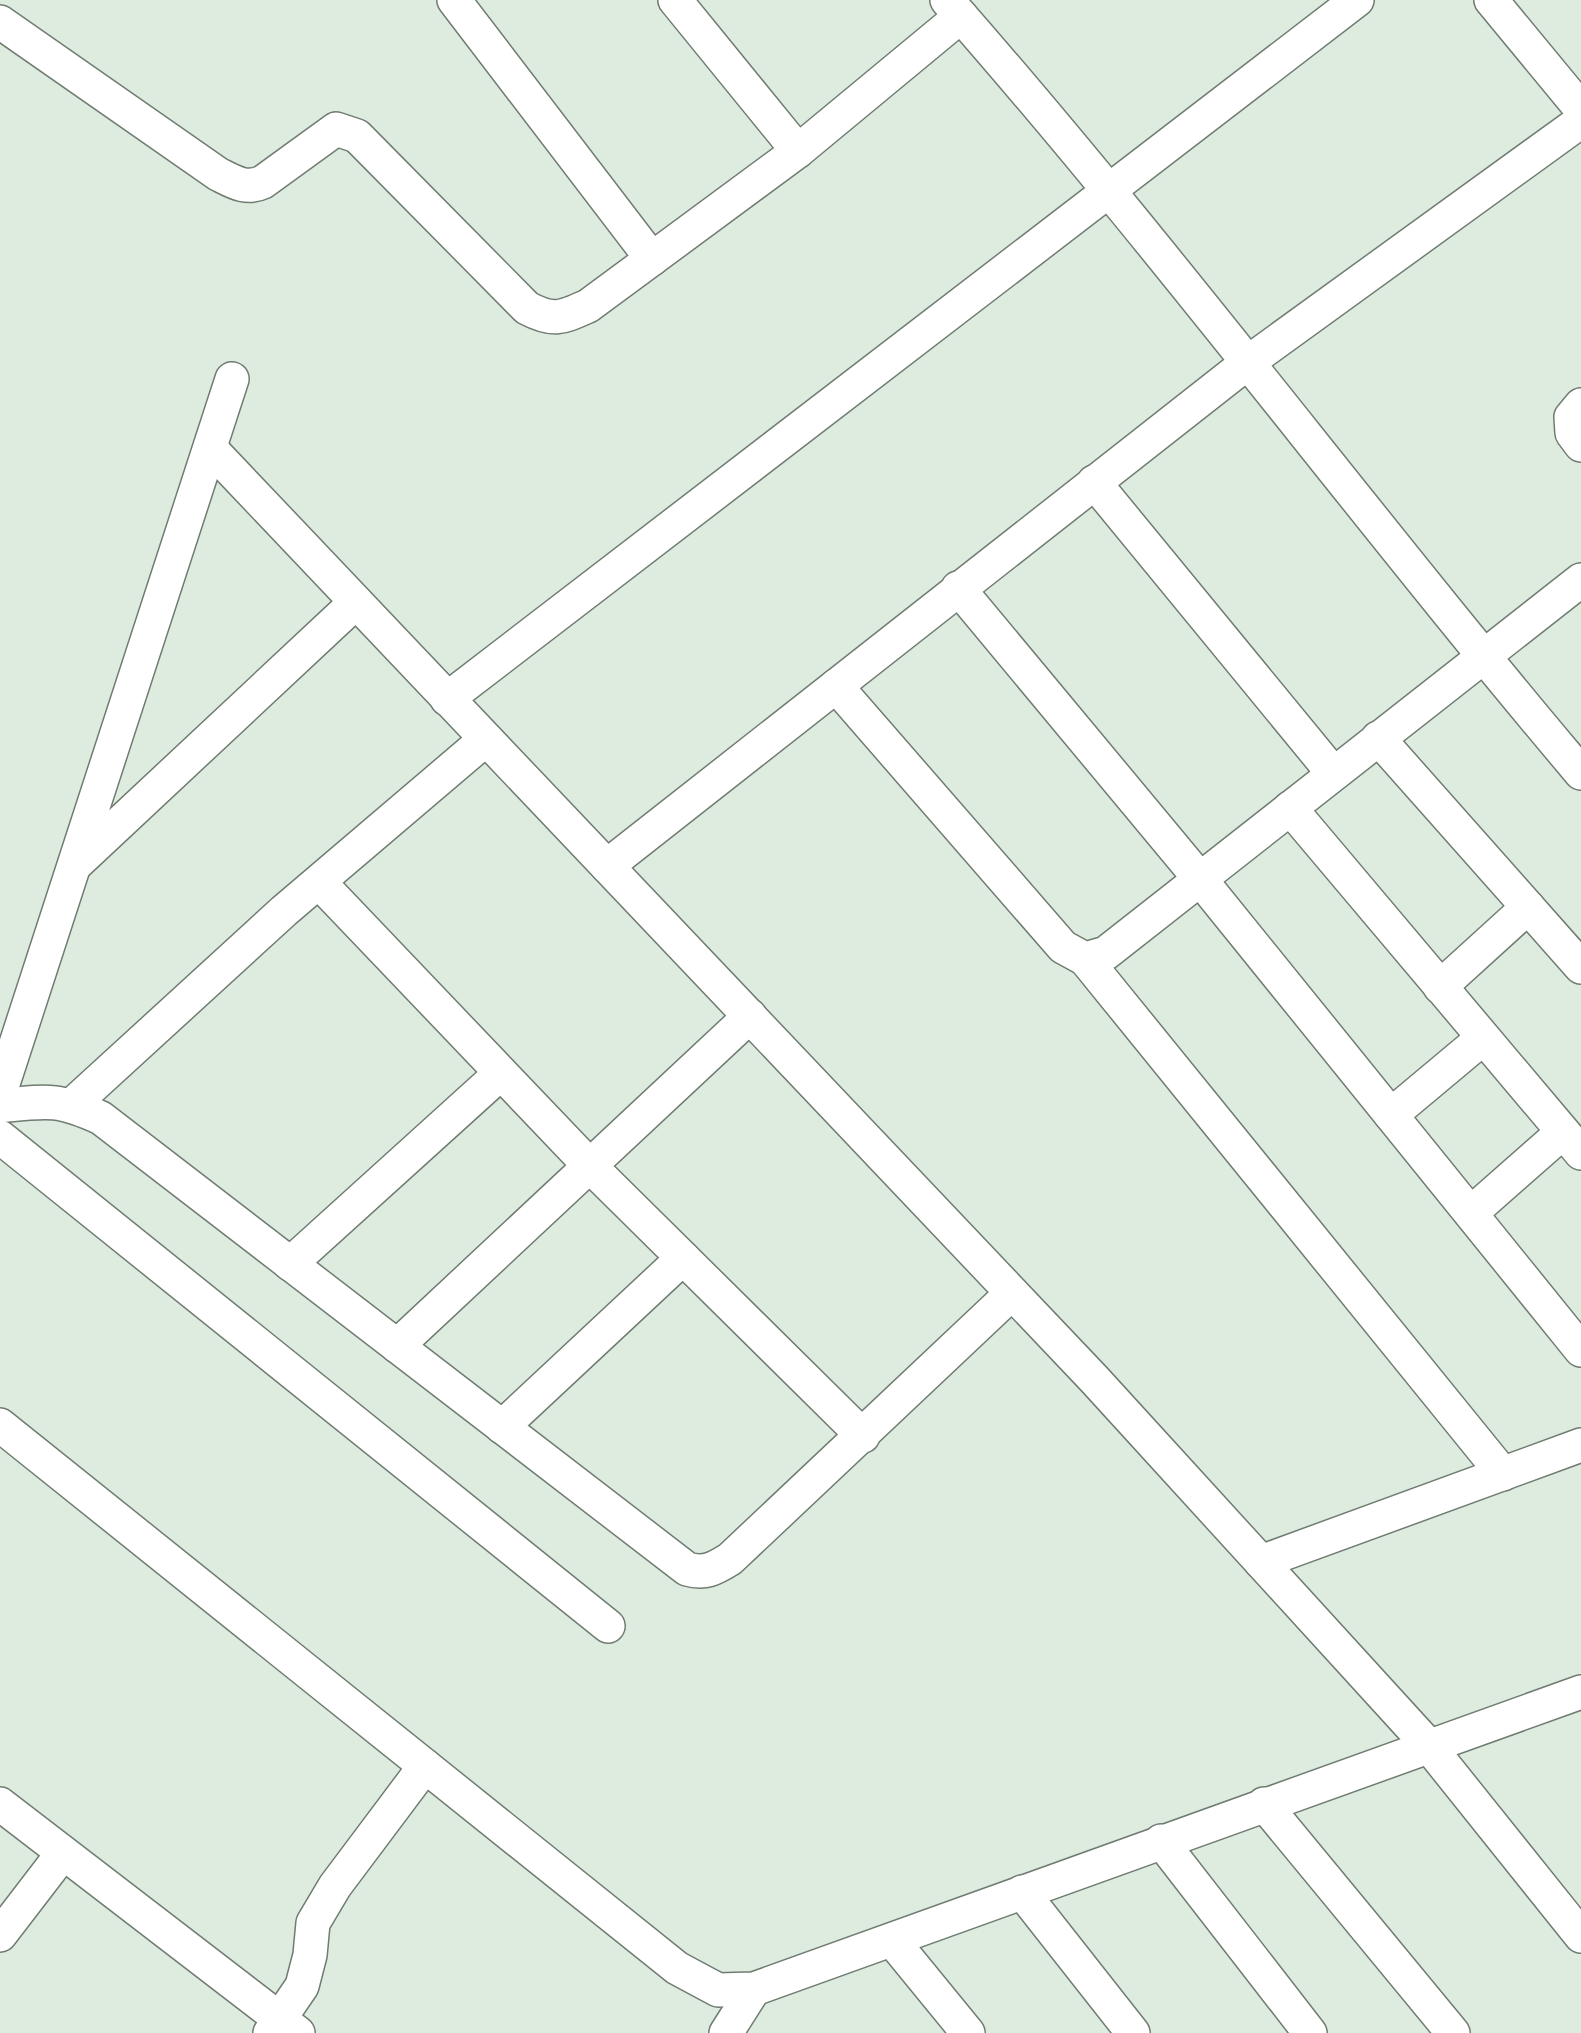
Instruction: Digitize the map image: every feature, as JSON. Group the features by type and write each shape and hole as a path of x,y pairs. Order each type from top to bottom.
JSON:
{"street":[{"path":"454,0 652,259"},
{"path":"675,0 798,151"},
{"path":"447,699 1357,0"},
{"path":"1491,0 1581,109"},
{"path":"0,22 218,174 243,186 253,187 263,182 336,129 357,136 526,308 545,317 561,318 588,306 798,151 954,8 1108,191 1482,656 1581,773"},
{"path":"607,866 1247,363 1581,121"},
{"path":"0,1093 232,379"},
{"path":"1581,405 1571,417 1572,433 1581,445"},
{"path":"210,448 1012,1293 1261,1562 1428,1745 1581,1936"},
{"path":"1094,482 1333,773"},
{"path":"1085,959 1106,953 1581,580"},
{"path":"958,588 1200,879 1581,1350"},
{"path":"74,865 356,602"},
{"path":"836,686 1064,947 1085,959 1503,1474"},
{"path":"1378,738 1581,967"},
{"path":"72,1105 318,882 486,740"},
{"path":"1290,808 1572,1142 1471,1214"},
{"path":"318,882 590,1166 863,1436"},
{"path":"1440,987 1528,907"},
{"path":"397,1346 750,1016"},
{"path":"1391,1115 1483,1038"},
{"path":"290,1264 501,1073"},
{"path":"0,1106 50,1101 72,1105 101,1118 687,1569 698,1572 710,1571 729,1559 863,1436 1012,1293"},
{"path":"0,1137 608,1626"},
{"path":"502,1427 683,1258"},
{"path":"0,1425 677,1968 718,1990 754,1989 1428,1745 1581,1692"},
{"path":"1261,1562 1581,1445"},
{"path":"0,1804 283,2028 302,1986 310,1955 313,1923 335,1886 425,1766"},
{"path":"1264,1804 1453,2033"},
{"path":"1161,1841 1310,2033"},
{"path":"0,1935 63,1853"},
{"path":"1022,1892 1133,2033"},
{"path":"892,1940 969,2033"},
{"path":"726,2033 754,1989"}]}
